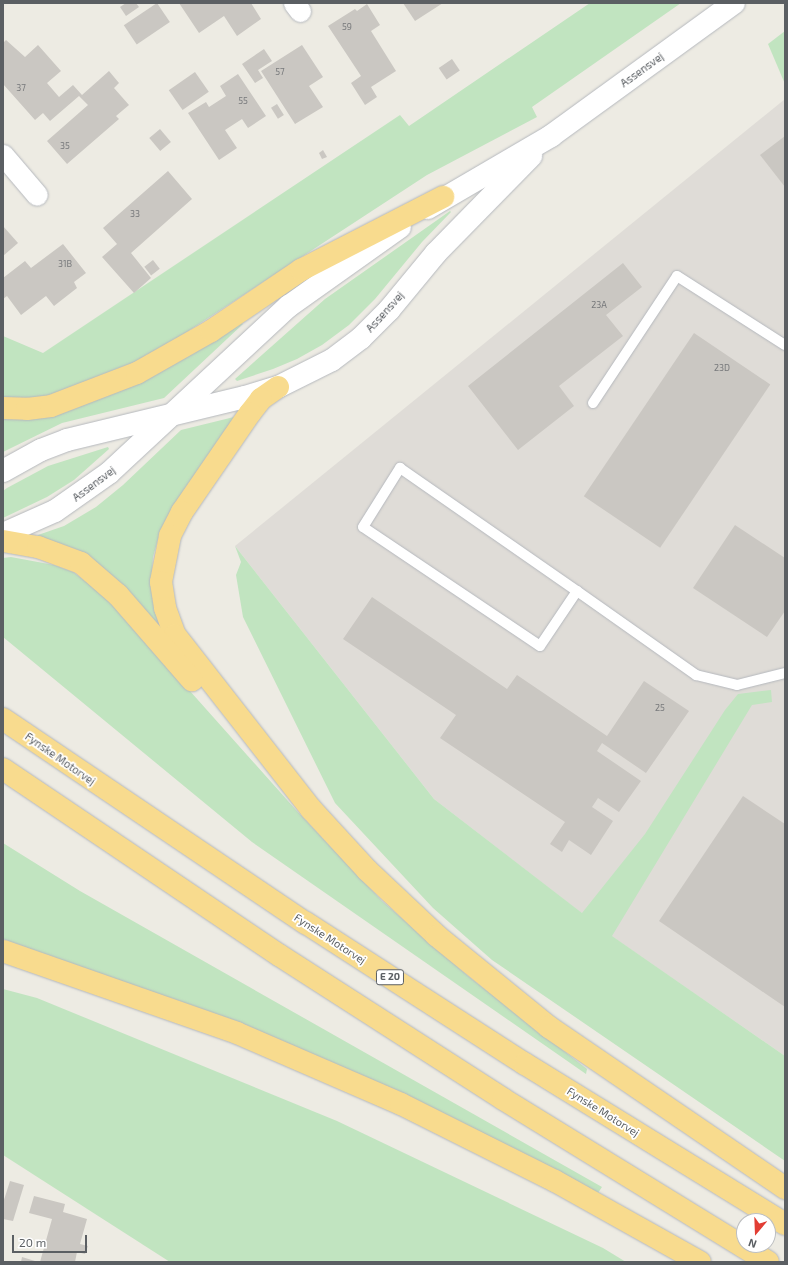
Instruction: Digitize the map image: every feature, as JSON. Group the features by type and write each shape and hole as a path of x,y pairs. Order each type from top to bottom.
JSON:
{"highway":[{"path":"3,408 27,409 51,406 137,373 211,331 301,270 443,197"},
{"path":"278,387 261,400 250,414 182,512 167,546 161,582 165,608 175,635 223,694 286,779"},
{"path":"3,541 63,554 98,577 212,704 286,779 367,870 437,936 500,989 594,1059 785,1188"},
{"name":"Fynske Motorvej","path":"3,720 306,923 532,1068 785,1224"},
{"path":"3,770 312,976 503,1099 768,1262"},
{"path":"3,951 237,1033 400,1104 555,1181 700,1262"},
{"path":"3,955 60,970"}],"main road":[{"name":"Assensvej","path":"3,534 55,511 84,493 110,473 289,306 443,197 551,136 734,3"},
{"name":"Assensvej","path":"3,471 41,450 67,440 278,387 332,360 361,338 389,310 465,222 551,136"}],"street":[{"path":"3,155 37,195"}],"lane":[{"path":"593,403 677,276 785,346"},
{"path":"577,591 540,646 363,527 400,468 577,591 696,675 737,685 785,673"}],"shaded area":[{"path":"785,99 785,1056 610,935 434,799 235,546"}],"green space":[{"path":"590,3 681,3 532,107 537,117 427,175 170,343 132,364 38,400 3,399 3,336 43,353 400,115 409,126"},
{"path":"785,31 785,84 768,44"},
{"path":"450,211 451,212 422,242 375,299 349,325 322,345 297,359 237,381 235,379 325,299"},
{"path":"241,323 243,324 164,398 62,423 3,452 3,419 40,418"},
{"path":"234,417 160,532 153,557 151,585 160,627 158,629 106,570 85,555 39,538 38,535 64,526 96,507 123,485 181,430"},
{"path":"108,447 109,449 74,480 47,497 3,518 3,491 7,488 48,466"},
{"path":"235,546 434,799 582,913 645,834 725,710 738,694 771,690 772,702 752,705 612,936 785,1056 785,1161 492,960 433,908 335,803 243,617 236,575 241,562"},
{"path":"11,557 54,565 73,572 92,586 116,608 296,810 382,901 468,976 587,1069 586,1074 252,842 3,637 3,558"},
{"path":"3,843 80,891 602,1187 598,1193 237,1024 3,939"},
{"path":"3,989 37,998 337,1121 603,1248 626,1262 170,1262 3,1155"}],"building":[{"path":"126,3 136,3 139,7 126,16 120,7"},
{"path":"157,3 170,22 137,44 124,25"},
{"path":"179,3 251,3 261,19 237,36 224,16 199,33"},
{"path":"403,3 443,3 415,21"},
{"path":"367,4 380,25 371,31 396,71 371,87 377,97 365,105 351,83 361,76 328,26 355,9 357,11"},
{"path":"6,40 25,57 38,45 61,71 47,83 59,97 73,85 82,95 109,71 119,83 114,88 129,105 116,116 119,119 67,164 47,141 88,105 79,96 50,121 43,113 35,120 3,84 3,43"},
{"path":"302,45 323,77 309,86 323,107 295,124 261,71"},
{"path":"264,49 272,61 258,70 263,78 255,83 242,64"},
{"path":"452,59 460,71 447,80 439,68"},
{"path":"195,72 209,92 183,110 169,90"},
{"path":"238,74 266,116 248,128 242,119 225,130 237,148 219,160 188,113 206,102 209,107 226,96 220,86"},
{"path":"277,104 284,115 278,119 271,108"},
{"path":"160,129 171,142 160,151 149,138"},
{"path":"785,136 785,187 760,155"},
{"path":"323,150 327,157 322,159 319,153"},
{"path":"168,171 192,199 131,253 151,278 134,293 102,257 117,244 103,228"},
{"path":"3,226 18,243 3,256"},
{"path":"63,244 86,273 74,282 77,288 54,306 46,296 21,315 7,296 3,299 3,278 25,261 31,268"},
{"path":"153,260 160,269 151,275 144,267"},
{"path":"623,263 642,287 606,315 623,336 559,386 574,406 518,450 468,386"},
{"path":"694,333 770,384 660,548 584,496"},
{"path":"735,525 785,558 785,611 767,637 693,588"},
{"path":"372,597 507,689 517,675 607,736 644,681 689,711 646,773 602,743 597,751 641,781 619,812 598,798 592,807 613,821 591,855 569,840 562,852 550,844 565,822 440,738 456,715 343,639"},
{"path":"743,796 785,824 785,1007 659,921"},
{"path":"10,1181 24,1185 13,1221 3,1219 3,1203"},
{"path":"34,1196 65,1204 63,1212 87,1219 80,1244 88,1246 85,1254 77,1252 75,1262 40,1262 52,1219 29,1213"},
{"path":"22,1257 35,1261 35,1262 21,1262"}]}
